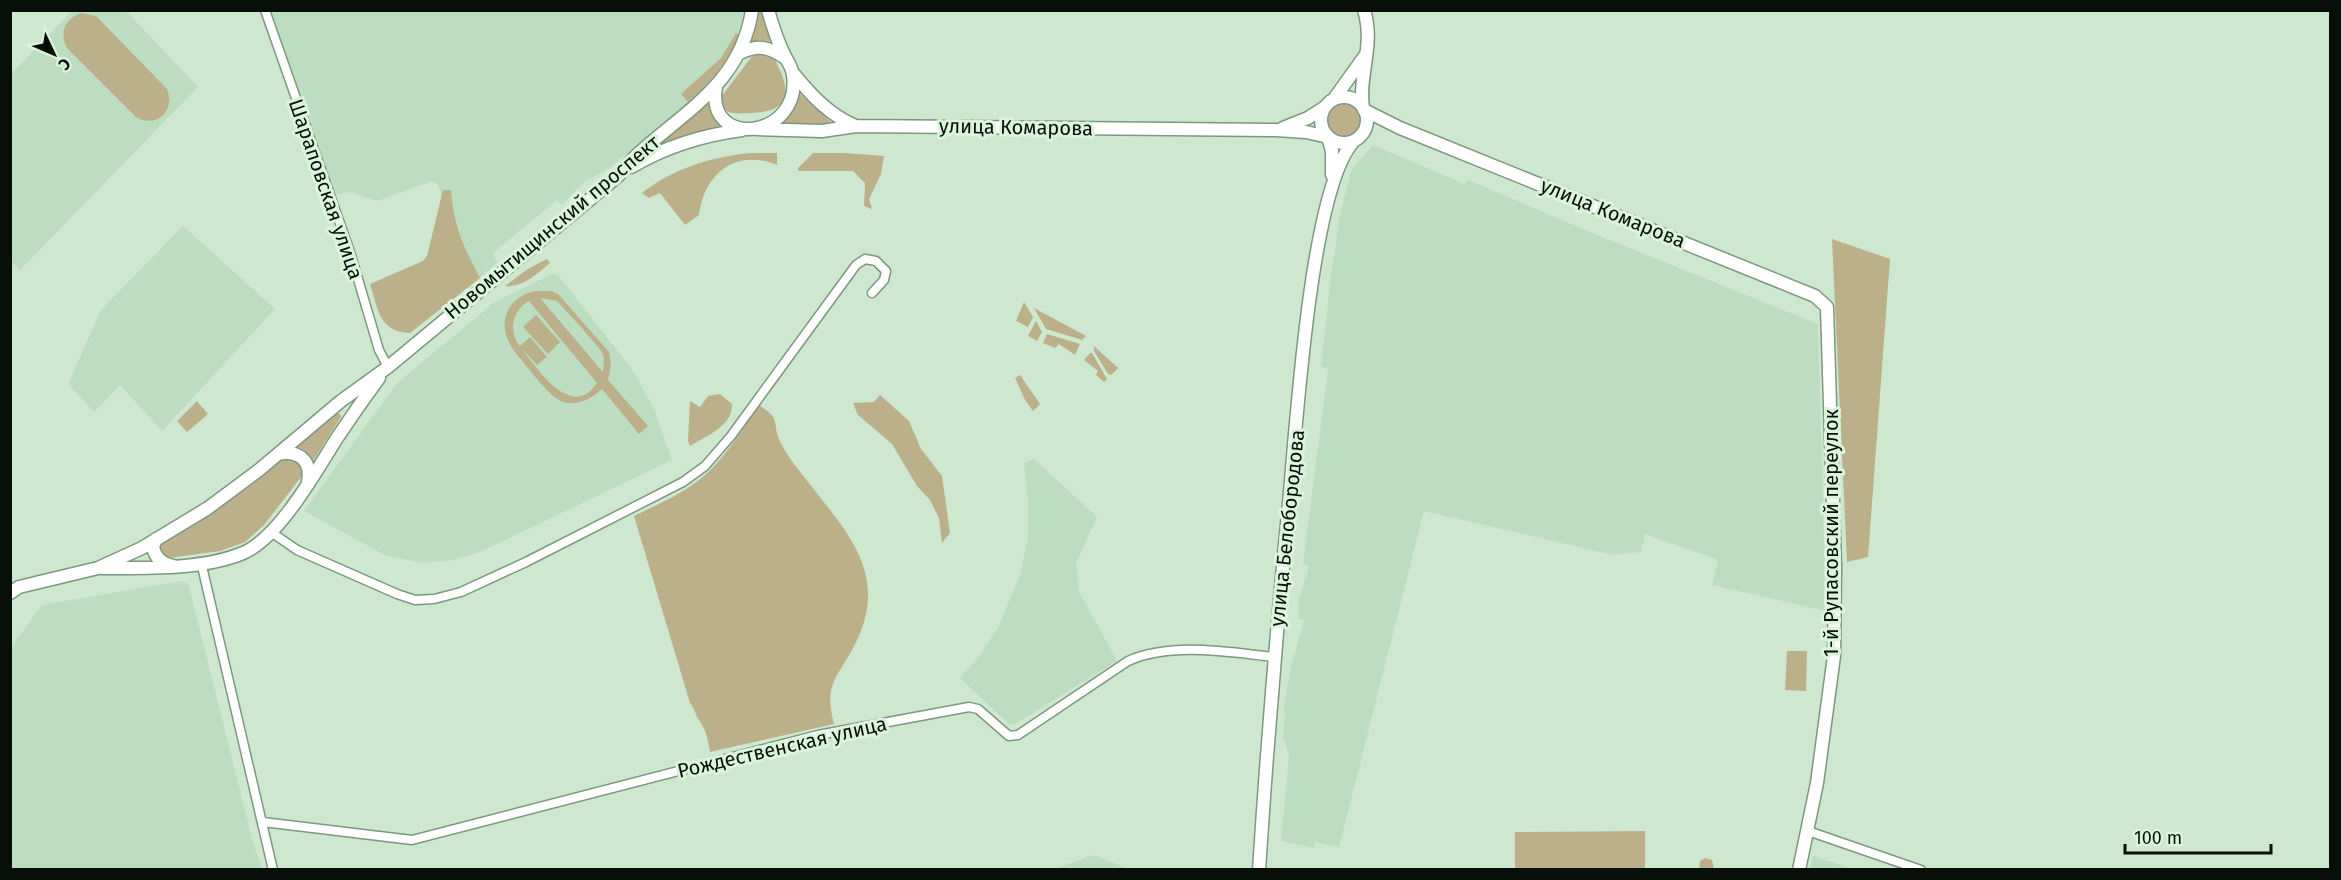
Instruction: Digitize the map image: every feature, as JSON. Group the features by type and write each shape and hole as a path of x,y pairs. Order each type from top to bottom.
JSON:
{"street":[{"name":"Шараповская улица","path":"265,10 350,252 379,350 388,367"},
{"name":"Новомытищинский проспект","path":"98,568 156,539 218,501 341,401 388,367 620,175 638,154 716,87 740,53 752,10"},
{"path":"768,10 793,72 832,113 856,126"},
{"path":"1364,10 1369,33 1368,51 1363,80 1366,123 1359,137 1338,142 1328,137 1321,124 1329,103 1353,75 1368,51"},
{"path":"740,53 751,48 765,47 786,58"},
{"path":"620,175 668,149 716,134 757,129 778,119 788,107 793,94 793,72"},
{"path":"716,87 715,108 726,122 743,130"},
{"path":"1329,103 1350,98 1364,109"},
{"name":"улица Комарова","path":"1276,130 1300,122 1329,103"},
{"name":"улица Комарова","path":"1364,109 1400,128 1815,296 1824,303"},
{"name":"улица Комарова","path":"757,129 822,130 856,126 1276,130 1306,132 1328,137"},
{"name":"улица Комарова","path":"1359,137 1371,128 1381,126 1400,128"},
{"name":"улица Белобородова","path":"1328,137 1332,157 1331,188"},
{"name":"улица Белобородова","path":"1259,870 1274,657 1316,259 1331,188 1342,158 1359,137"},
{"path":"271,532 297,550 397,594 425,600 461,592 562,545 693,476 716,455 856,265 865,259 876,261 886,272 884,280 872,293"},
{"name":"1-й Рупасовский переулок","path":"1799,870 1808,831 1831,685 1835,625 1828,317 1824,303"},
{"name":"Новомытищинский проспект","path":"10,593 19,587 98,568 173,566 243,553 263,541 271,532 388,367"},
{"path":"278,454 294,453 302,457 310,468 308,482"},
{"path":"156,539 153,547 157,558 173,566"},
{"path":"201,562 273,870"},
{"name":"Рождественская улица","path":"263,822 412,840 818,735 969,707 978,709 1009,736 1018,735 1128,661 1144,655 1179,651 1274,657"},
{"path":"1808,831 1921,870"}],"shaded area":[{"path":"72,11 126,11 198,87 20,270 10,261 10,75"},
{"path":"269,11 744,11 739,34 731,52 697,95 608,169 585,181 562,205 557,200 493,253 497,263 478,279 455,241 438,185 433,181 377,201 349,192 335,195"},
{"path":"758,11 762,11 770,41 759,40 750,43"},
{"path":"81,13 96,16 167,89 169,104 162,116 151,121 136,117 67,48 64,31 67,22"},
{"path":"736,33 739,34 724,63 688,102 681,94 721,58"},
{"path":"756,51 772,55 778,66 785,86 782,102 776,108 766,111 728,112 722,107 721,97"},
{"path":"799,93 833,124 781,124 795,107"},
{"path":"709,100 713,114 723,125 703,130 654,149 653,147"},
{"path":"1344,104 1356,109 1361,121 1356,133 1344,138 1332,133 1327,121 1332,109"},
{"path":"1373,145 1465,184 1467,180 1471,181 1602,237 1818,324 1826,611 1712,585 1718,560 1645,534 1641,552 1613,555 1424,511 1339,847 1315,842 1314,848 1281,841 1289,754 1283,738 1285,711 1283,710 1291,667 1304,620 1299,618 1299,600 1309,566 1303,564 1328,369 1321,366 1340,214 1352,169"},
{"path":"751,153 777,153 777,165 748,160 724,168 707,188 699,215 685,225 660,193 649,198 642,193 680,170 722,157"},
{"path":"813,153 884,156 881,174 869,199 872,209 864,206 865,183 853,171 798,171 798,168"},
{"path":"443,190 451,190 454,215 460,236 480,278 410,333 400,332 386,324 381,318 370,284 423,261 427,256"},
{"path":"183,226 275,309 162,431 120,385 94,412 68,384 101,310"},
{"path":"1832,239 1890,259 1868,557 1847,562"},
{"path":"547,259 550,263 540,272 517,285 505,286 528,269"},
{"path":"552,274 558,275 634,372 654,409 672,460 478,553 447,561 423,563 385,555 304,511 397,383 495,302"},
{"path":"552,291 559,295 609,352 611,365 608,380 648,426 639,434 602,389 583,401 567,403 561,401 544,388 516,354 506,333 506,317 513,303 527,293","holes":["540,298 557,301 581,327 602,352 603,372","529,301 597,383 587,393 577,397 556,388 522,349 537,365 547,357 530,337 520,346 516,340 514,322 519,310"]},
{"path":"1024,302 1033,317 1028,327 1016,321"},
{"path":"1034,308 1086,336 1082,340 1046,329"},
{"path":"536,315 560,342 548,354 523,327"},
{"path":"1036,321 1042,332 1037,341 1028,336"},
{"path":"1047,334 1080,344 1075,355 1059,344 1055,348 1043,343"},
{"path":"1094,346 1118,368 1111,375 1108,374 1094,351"},
{"path":"1090,353 1107,379 1104,382 1096,375 1098,371 1084,360"},
{"path":"1020,375 1040,404 1033,411 1015,378"},
{"path":"720,394 732,404 728,418 717,430 690,446 688,441 690,401 700,407 708,396"},
{"path":"880,395 909,421 921,449 942,476 950,533 942,543 939,518 930,500 917,486 892,444 858,415 853,403 874,402"},
{"path":"197,401 208,414 187,432 177,421"},
{"path":"759,405 773,417 777,434 788,455 848,535 859,555 866,576 868,599 863,624 832,686 830,702 834,724 710,752 705,731 690,703 634,516 679,493 704,476 727,452"},
{"path":"335,414 340,414 341,417 313,461 302,449 295,446"},
{"path":"289,457 301,464 302,476 264,525 245,542 220,551 169,558 161,553 159,546 163,541 222,505 279,459"},
{"path":"1034,459 1097,517 1076,563 1079,591 1117,661 1013,725 1009,724 960,678 979,656 998,628 1020,575 1028,538 1028,500 1024,463"},
{"path":"182,581 188,584 253,842 262,869 11,869 11,647 42,605"},
{"path":"1787,651 1807,651 1806,691 1785,690"},
{"path":"1645,831 1645,869 1515,869 1515,832"},
{"path":"1095,855 1128,869 1055,869 1088,857"},
{"path":"1813,856 1853,869 1810,869"},
{"path":"1705,858 1712,860 1714,869 1699,869 1700,861"}]}
